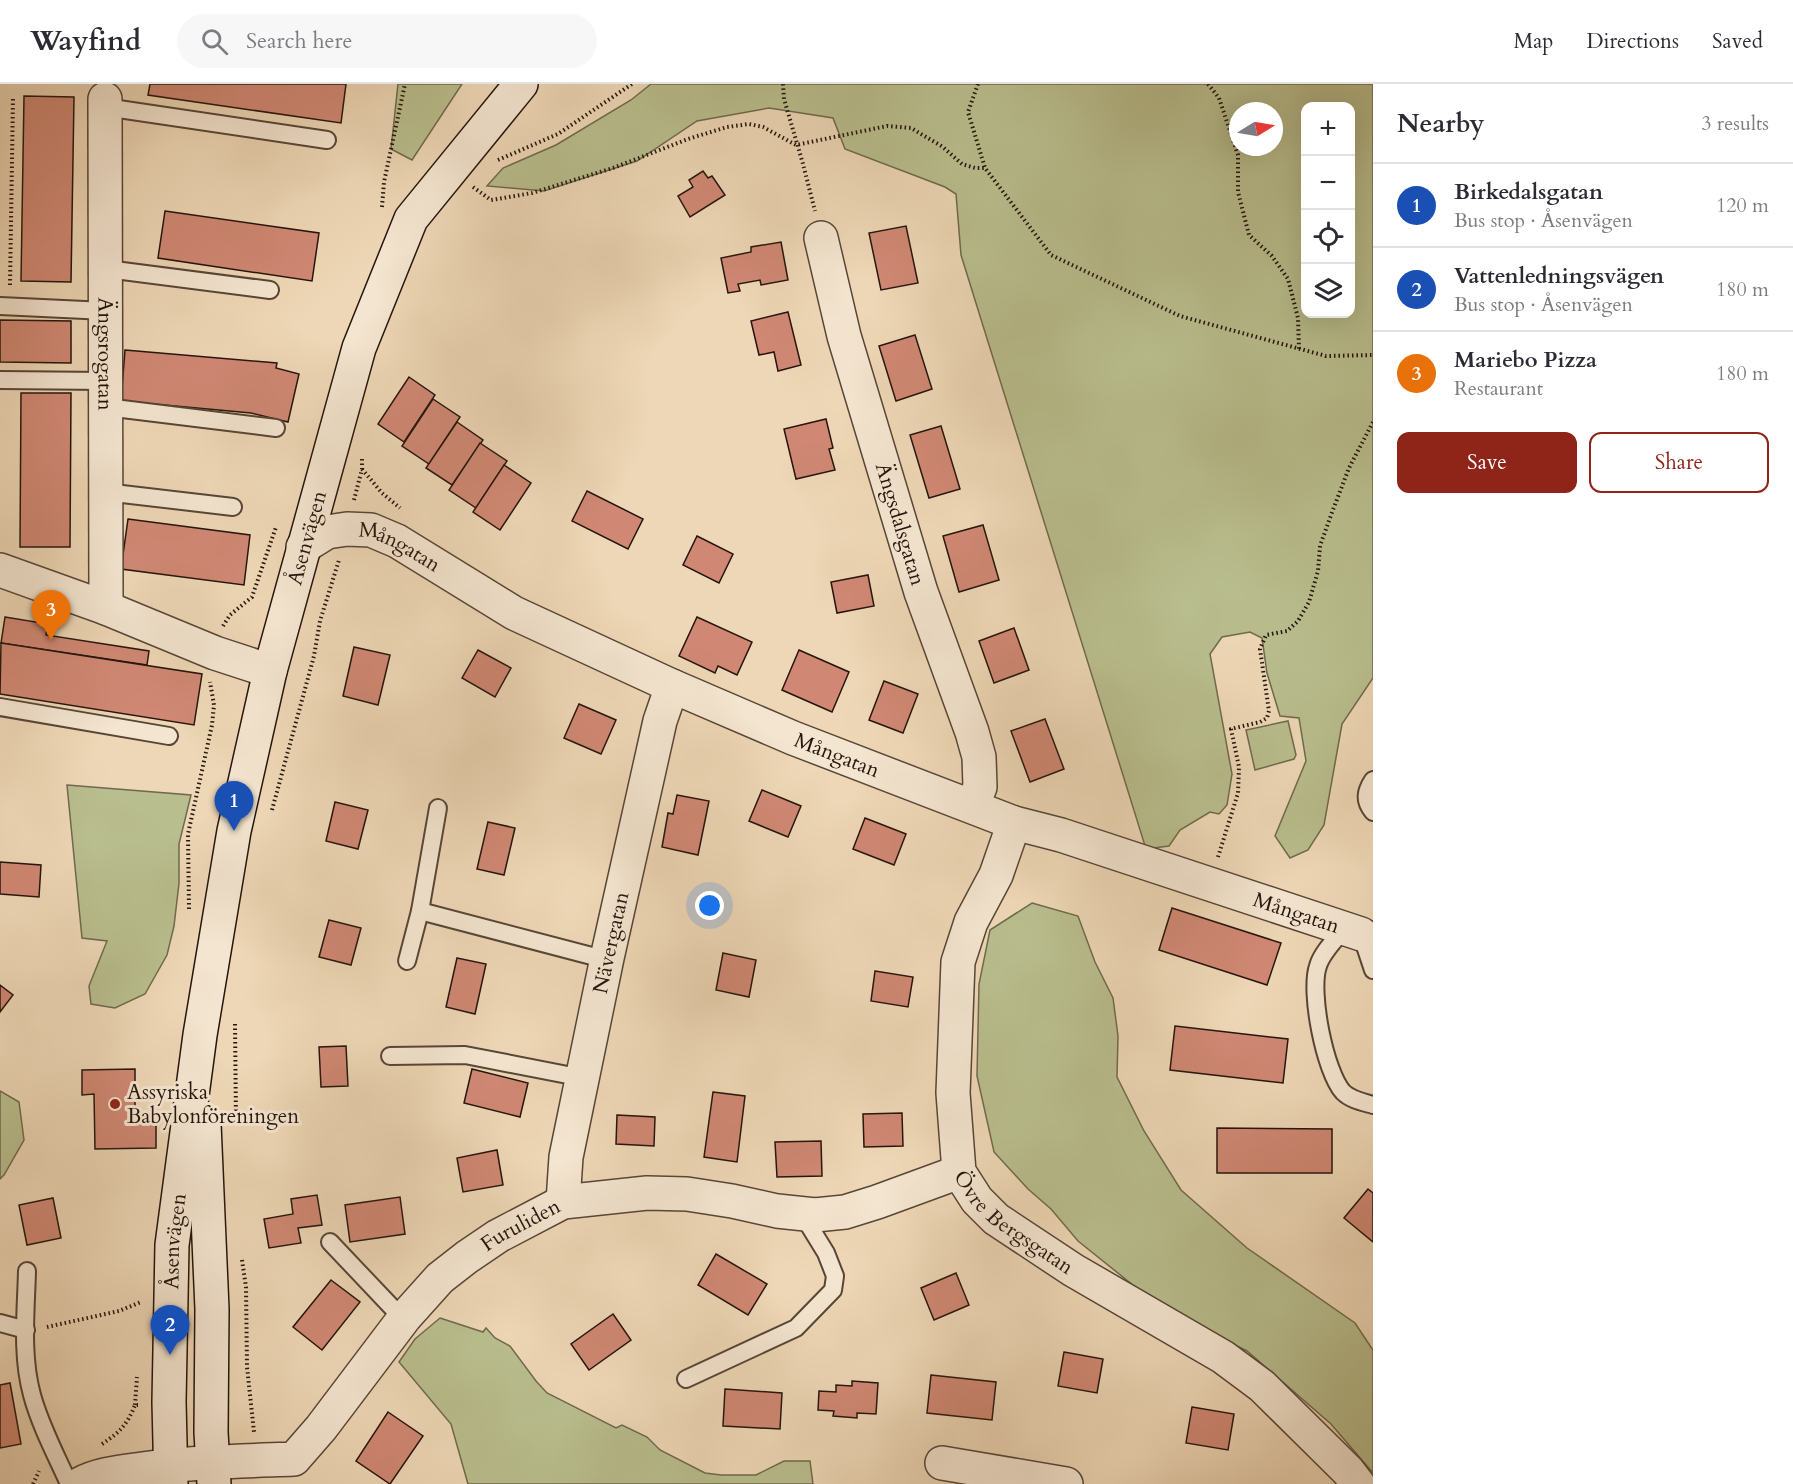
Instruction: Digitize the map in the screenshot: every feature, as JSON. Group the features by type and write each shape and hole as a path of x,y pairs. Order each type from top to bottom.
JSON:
{"street":[{"name":"Åsenvägen","path":"170,1475 172,1245 200,1035 234,831 270,671 359,348 411,219 521,84"},
{"name":"Ängsrogatan","path":"105,103 106,608"},
{"name":"Ängsdalsgatan","path":"821,238 844,336 921,592 972,732 979,758 980,787 972,806"},
{"name":"Mångatan","path":"303,547 327,532 347,528 371,530 398,541 514,613 672,686 793,738 1014,824 1061,835 1359,932"},
{"path":"0,570 106,608 214,653 270,671"},
{"name":"Nävergatan","path":"563,1202 566,1156 660,721 672,686"},
{"name":"Övre Bergsgatan","path":"1014,824 996,875 972,922 958,962 953,1094 959,1172 977,1200 996,1219 1073,1270 1223,1357 1262,1386 1348,1471 1358,1484"},
{"name":"Åsenvägen","path":"200,1035 212,1309 213,1473"},
{"name":"Furuliden","path":"80,1484 89,1479 113,1473 170,1475 213,1473 254,1460 300,1472 321,1428 403,1319 440,1278 498,1236 563,1202 647,1193 687,1194 777,1211 815,1215 845,1212 959,1172"},
{"path":"942,1463 1066,1484"}],"lane":[{"path":"105,103 327,140"},
{"path":"107,269 270,290"},
{"path":"5,306 106,311"},
{"path":"0,380 106,394 276,428"},
{"path":"105,492 233,507"},
{"path":"0,707 169,736"},
{"path":"1373,780 1365,798 1373,812"},
{"path":"408,961 420,911 438,808"},
{"path":"420,911 608,960"},
{"path":"1359,932 1318,964 1314,981 1316,1005 1333,1074 1344,1092 1356,1100 1373,1105"},
{"name":"Mångatan","path":"1359,932 1373,970"},
{"path":"390,1056 465,1055 583,1078"},
{"path":"686,1379 796,1328 833,1290 836,1276 826,1253 802,1214"},
{"path":"330,1242 403,1319"},
{"path":"27,1271 27,1364 32,1394 37,1411 69,1484"},
{"path":"0,1323 26,1336"}],"path":[{"path":"494,161 525,150 558,134 632,84"},
{"path":"783,84 784,99 821,238"},
{"path":"978,84 968,112 985,168 1051,255 1180,316 1326,356 1373,355"},
{"path":"1208,84 1219,98 1238,155 1238,192 1249,235 1272,256 1288,279 1298,318 1299,349"},
{"path":"5,306 13,97"},
{"path":"467,183 491,200 532,193 613,168 688,139 727,127 749,124 763,127 796,145 887,126 911,128 944,147 962,164 985,168"},
{"path":"1210,884 1238,793 1239,766 1231,729 1267,718 1269,711 1260,649 1266,635 1287,631 1298,621 1309,602 1318,570 1320,546 1331,515 1349,468 1373,422"},
{"path":"270,816 314,656 321,621 346,536 362,469 362,458"},
{"path":"235,1020 236,1125"},
{"path":"242,1257 246,1287 247,1367 254,1424 254,1460"},
{"path":"26,1336 61,1323 119,1311 142,1302"},
{"path":"211,1400 250,1398"},
{"path":"99,1446 123,1429 135,1405 169,1402"},
{"path":"33,1484 40,1468 58,1458"}],"green space":[{"path":"398,84 462,84 412,160 391,149"},
{"path":"651,84 1373,84 1373,678 1342,724 1324,825 1308,850 1290,858 1275,836 1306,761 1299,718 1280,716 1267,673 1262,638 1250,632 1222,637 1210,654 1232,774 1227,805 1219,814 1210,812 1180,830 1169,846 1146,849 961,255 956,194 945,187 845,149 833,118 769,108 697,121 637,161 544,191 487,186 503,168 556,145 631,100"},
{"path":"1288,721 1296,755 1294,759 1255,770 1246,730"},
{"path":"67,785 191,795 179,844 179,883 174,926 167,955 145,994 115,1008 91,1004 89,986 107,941 82,938"},
{"path":"1032,903 1078,916 1095,962 1113,998 1118,1036 1117,1077 1144,1131 1181,1190 1247,1248 1355,1323 1373,1350 1373,1473 1331,1424 1247,1351 1164,1310 1078,1241 1051,1209 1028,1189 994,1152 977,1076 979,984 990,930"},
{"path":"0,1091 19,1102 24,1140 0,1179"},
{"path":"440,1318 483,1332 486,1328 495,1338 510,1346 547,1393 616,1428 622,1425 647,1437 660,1450 705,1473 756,1475 784,1461 810,1461 813,1484 468,1484 451,1424 399,1362 415,1339"}],"building":[{"path":"150,84 346,84 341,123 148,95"},
{"path":"24,96 74,97 71,282 21,281"},
{"path":"703,171 708,178 712,176 725,195 690,217 678,196 693,187 689,180"},
{"path":"165,211 319,233 312,281 158,258"},
{"path":"906,226 918,283 881,290 869,233"},
{"path":"781,242 788,280 761,285 760,280 738,284 740,291 728,293 721,258 751,252 751,247"},
{"path":"788,312 801,365 778,371 774,352 759,355 751,321"},
{"path":"0,320 71,321 71,363 0,362"},
{"path":"915,335 932,389 896,401 879,346"},
{"path":"125,350 277,363 276,368 299,374 288,422 251,413 121,401"},
{"path":"409,377 435,395 404,442 378,424"},
{"path":"21,393 71,393 70,547 20,547"},
{"path":"433,399 460,417 429,464 402,446"},
{"path":"826,419 833,448 829,449 835,470 796,479 784,429"},
{"path":"457,422 483,440 452,485 426,468"},
{"path":"941,426 960,489 929,498 910,435"},
{"path":"480,443 507,461 476,508 449,490"},
{"path":"504,465 531,483 500,530 473,512"},
{"path":"587,491 643,519 628,549 572,521"},
{"path":"128,519 250,535 244,585 121,569"},
{"path":"983,525 999,580 959,592 943,536"},
{"path":"697,536 733,554 719,583 683,565"},
{"path":"868,575 874,606 837,613 831,582"},
{"path":"5,617 48,624 46,635 149,651 147,665 1,643"},
{"path":"697,617 752,642 737,675 718,666 715,673 679,656"},
{"path":"1014,628 1029,670 994,683 979,641"},
{"path":"1,643 202,674 194,725 0,694"},
{"path":"354,647 390,655 378,705 343,696"},
{"path":"478,650 511,668 495,697 462,678"},
{"path":"799,650 849,672 832,712 782,690"},
{"path":"884,681 918,694 903,733 869,720"},
{"path":"579,704 616,720 601,754 564,738"},
{"path":"1045,719 1064,769 1030,782 1011,731"},
{"path":"762,790 801,806 788,837 749,821"},
{"path":"677,795 709,801 698,855 662,847 668,813 673,814"},
{"path":"335,802 368,810 358,849 326,841"},
{"path":"865,818 906,834 894,865 853,849"},
{"path":"488,822 515,828 504,875 477,869"},
{"path":"0,862 41,865 39,897 0,894"},
{"path":"1172,908 1281,943 1267,985 1159,950"},
{"path":"329,920 361,928 351,965 319,957"},
{"path":"723,953 756,960 749,997 716,990"},
{"path":"457,958 486,964 475,1014 446,1007"},
{"path":"875,971 913,977 908,1007 871,1001"},
{"path":"0,985 13,995 0,1012"},
{"path":"1175,1026 1288,1039 1283,1083 1170,1070"},
{"path":"346,1046 348,1086 321,1087 319,1047"},
{"name":"Assyriska Babylonföreningen","path":"135,1069 135,1114 156,1113 156,1148 95,1149 94,1094 82,1095 82,1070"},
{"path":"472,1069 528,1083 520,1117 464,1103"},
{"path":"713,1092 745,1096 737,1162 704,1157"},
{"path":"902,1113 903,1146 864,1147 863,1114"},
{"path":"617,1115 655,1117 654,1146 616,1144"},
{"path":"1217,1128 1332,1129 1332,1173 1217,1173"},
{"path":"821,1141 822,1176 777,1177 775,1142"},
{"path":"497,1150 503,1185 463,1192 457,1158"},
{"path":"1368,1189 1373,1193 1373,1242 1344,1218"},
{"path":"317,1195 322,1225 298,1228 301,1243 269,1248 264,1219 293,1214 291,1199"},
{"path":"400,1197 405,1234 350,1242 345,1205"},
{"path":"53,1198 61,1238 27,1245 19,1205"},
{"path":"716,1254 767,1284 748,1315 698,1285"},
{"path":"956,1273 969,1305 934,1320 921,1288"},
{"path":"331,1280 360,1302 322,1350 293,1327"},
{"path":"613,1314 631,1340 589,1370 571,1344"},
{"path":"1064,1352 1103,1359 1097,1393 1058,1386"},
{"path":"931,1375 996,1382 992,1420 927,1413"},
{"path":"852,1381 878,1383 876,1414 857,1413 857,1418 833,1416 834,1411 818,1410 819,1391 836,1392 836,1385 852,1386"},
{"path":"10,1383 21,1444 0,1448 0,1385"},
{"path":"725,1389 782,1393 780,1429 723,1426"},
{"path":"1192,1407 1234,1414 1228,1450 1186,1443"},
{"path":"388,1412 423,1436 390,1484 356,1461"}],"place":[{"name":"Mariebo Pizza","path":"51,640"},
{"name":"Birkedalsgatan","path":"234,831"},
{"name":"Assyriska Babylonföreningen","path":"115,1104"},
{"name":"Vattenledningsvägen","path":"170,1355"}]}
